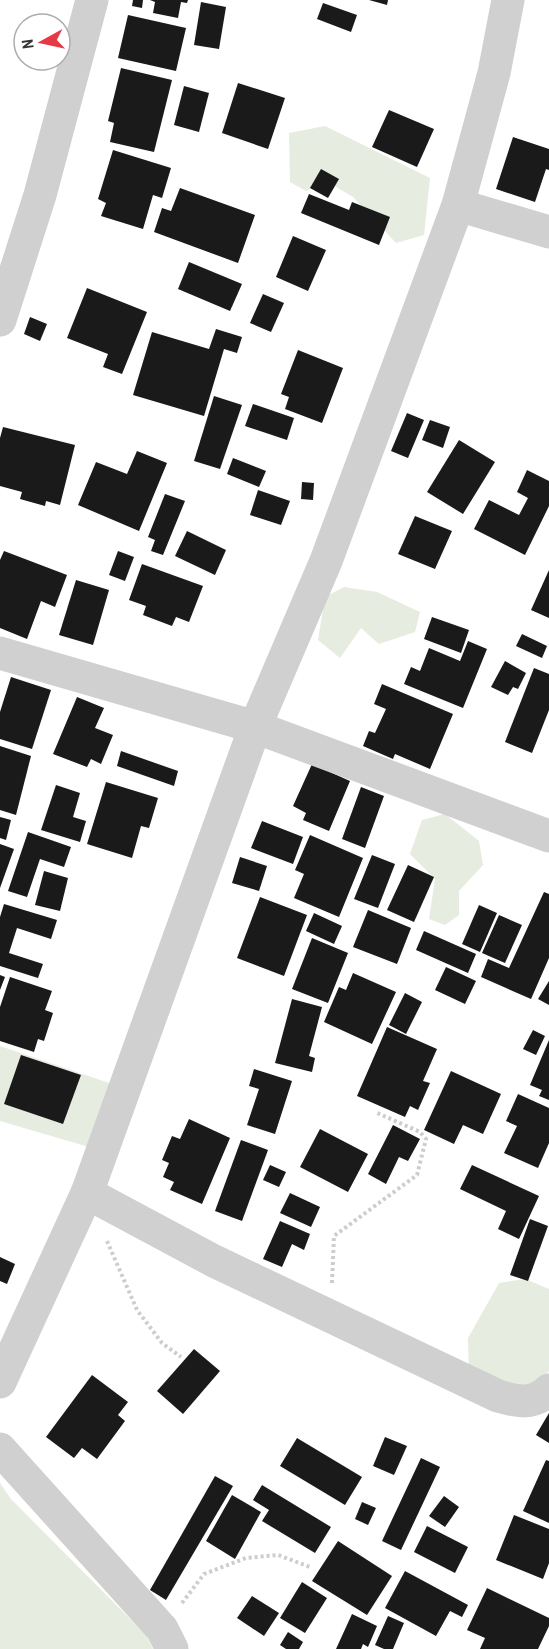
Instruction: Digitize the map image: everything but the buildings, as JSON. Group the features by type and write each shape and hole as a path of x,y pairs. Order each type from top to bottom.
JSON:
{"street":[{"path":"0,321 40,195 92,0"},
{"path":"0,1382 87,1193 255,727 326,561 458,205 494,73 508,0"},
{"path":"458,205 549,232"},
{"path":"0,653 255,727 549,836"},
{"path":"87,1193 214,1261 498,1395 514,1401 530,1402 549,1390"},
{"path":"0,1449 167,1639"}],"path":[{"path":"326,1314 333,1276 334,1236 417,1175 426,1139 420,1132 375,1112"},
{"path":"87,1193 137,1310 162,1343 181,1357"},
{"path":"167,1639 204,1574 246,1558 278,1555 310,1567"}],"shaded area":[{"path":"325,126 430,178 424,235 396,243 353,197 326,181 306,191 290,182 289,133"},
{"path":"344,587 377,592 420,612 415,632 379,644 361,628 340,658 318,640 325,597"},
{"path":"445,814 479,841 483,865 459,891 459,915 445,925 429,919 435,879 410,854 422,820"},
{"path":"0,1046 112,1084 89,1147 0,1121"},
{"path":"525,1279 549,1289 549,1371 540,1381 511,1390 469,1375 468,1338 499,1283"},
{"path":"0,1483 11,1499 146,1635 153,1649 0,1649"}]}
